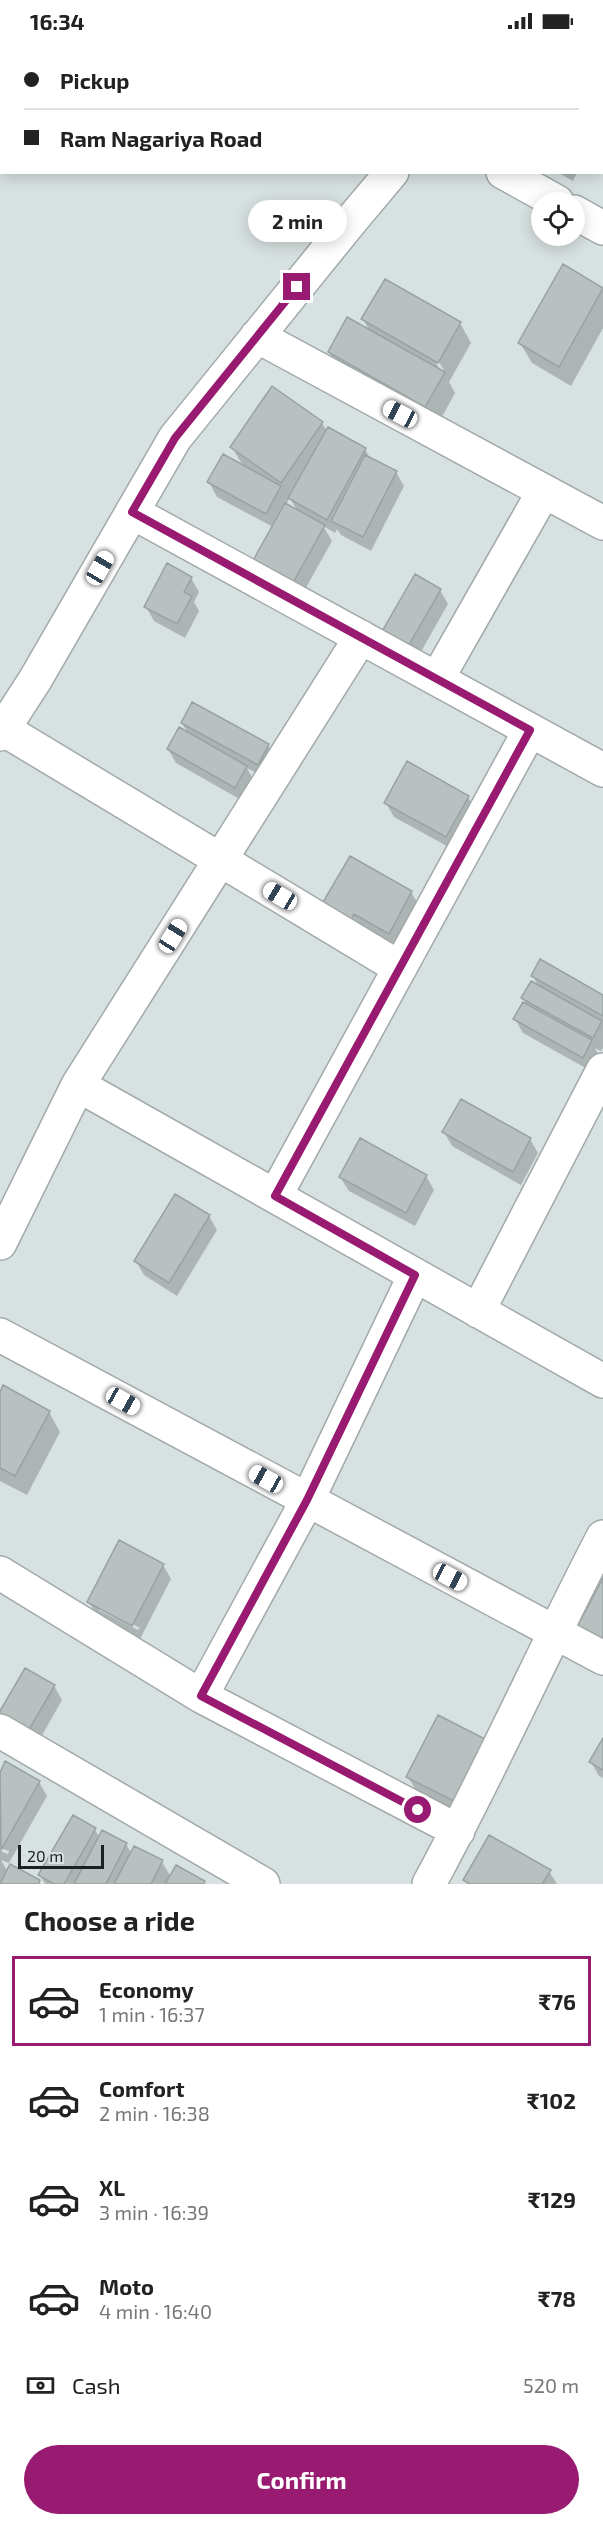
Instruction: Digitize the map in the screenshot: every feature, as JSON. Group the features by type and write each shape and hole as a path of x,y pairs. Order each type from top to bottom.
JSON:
{"street":[{"path":"390,174 175,438 35,680 2,732 400,968"},
{"path":"506,174 539,192"},
{"path":"585,218 603,228"},
{"path":"257,336 603,523"},
{"path":"437,679 544,491"},
{"path":"132,512 603,770"},
{"path":"0,1243 78,1085 361,637"},
{"path":"275,1196 530,730"},
{"path":"478,1311 602,1076"},
{"path":"78,1085 603,1381"},
{"path":"201,1696 307,1500 415,1275"},
{"path":"0,1335 603,1658"},
{"path":"429,1884 458,1830 553,1632 603,1537"},
{"path":"0,1573 201,1696 458,1830"},
{"path":"0,1731 263,1884"}],"building":[{"path":"563,264 603,288 559,367 518,343"},
{"path":"385,279 461,322 438,363 361,319"},
{"path":"347,317 445,372 425,407 328,352"},
{"path":"272,386 323,422 281,483 230,447"},
{"path":"328,427 366,448 327,520 288,498"},
{"path":"223,454 281,486 266,514 207,482"},
{"path":"365,455 397,471 363,537 331,521"},
{"path":"285,503 325,525 290,588 250,566"},
{"path":"167,563 192,577 184,592 192,596 177,624 144,607"},
{"path":"415,574 441,589 406,650 380,635"},
{"path":"192,702 269,744 258,765 181,723"},
{"path":"179,727 247,766 235,788 167,749"},
{"path":"407,761 469,796 446,837 384,803"},
{"path":"350,856 412,891 389,934 354,914 348,925 319,909"},
{"path":"540,959 603,995 603,1016 531,976"},
{"path":"531,981 602,1021 593,1038 521,998"},
{"path":"523,1002 592,1040 583,1058 513,1019"},
{"path":"461,1099 531,1138 513,1172 442,1132"},
{"path":"360,1138 427,1175 406,1213 339,1177"},
{"path":"175,1194 210,1215 169,1283 134,1261"},
{"path":"3,1385 50,1411 15,1476 0,1468 0,1392"},
{"path":"119,1540 164,1564 132,1626 87,1602"},
{"path":"603,1578 603,1649 574,1633"},
{"path":"25,1668 55,1685 27,1733 0,1717 0,1711"},
{"path":"438,1715 489,1741 458,1803 406,1777"},
{"path":"603,1738 603,1770 589,1762"},
{"path":"5,1761 40,1781 1,1850 0,1773"},
{"path":"73,1815 96,1828 64,1884 54,1884 38,1875"},
{"path":"102,1830 127,1843 106,1884 74,1884"},
{"path":"489,1835 551,1870 542,1884 470,1884 463,1880"},
{"path":"134,1846 163,1860 151,1884 114,1884"},
{"path":"10,1864 40,1880 38,1884 0,1884"},
{"path":"176,1865 205,1881 204,1884 165,1884"}],"route":[{"path":"297,287 175,438 132,512 530,730 275,1196 415,1275 307,1500 201,1696 418,1810"}]}
